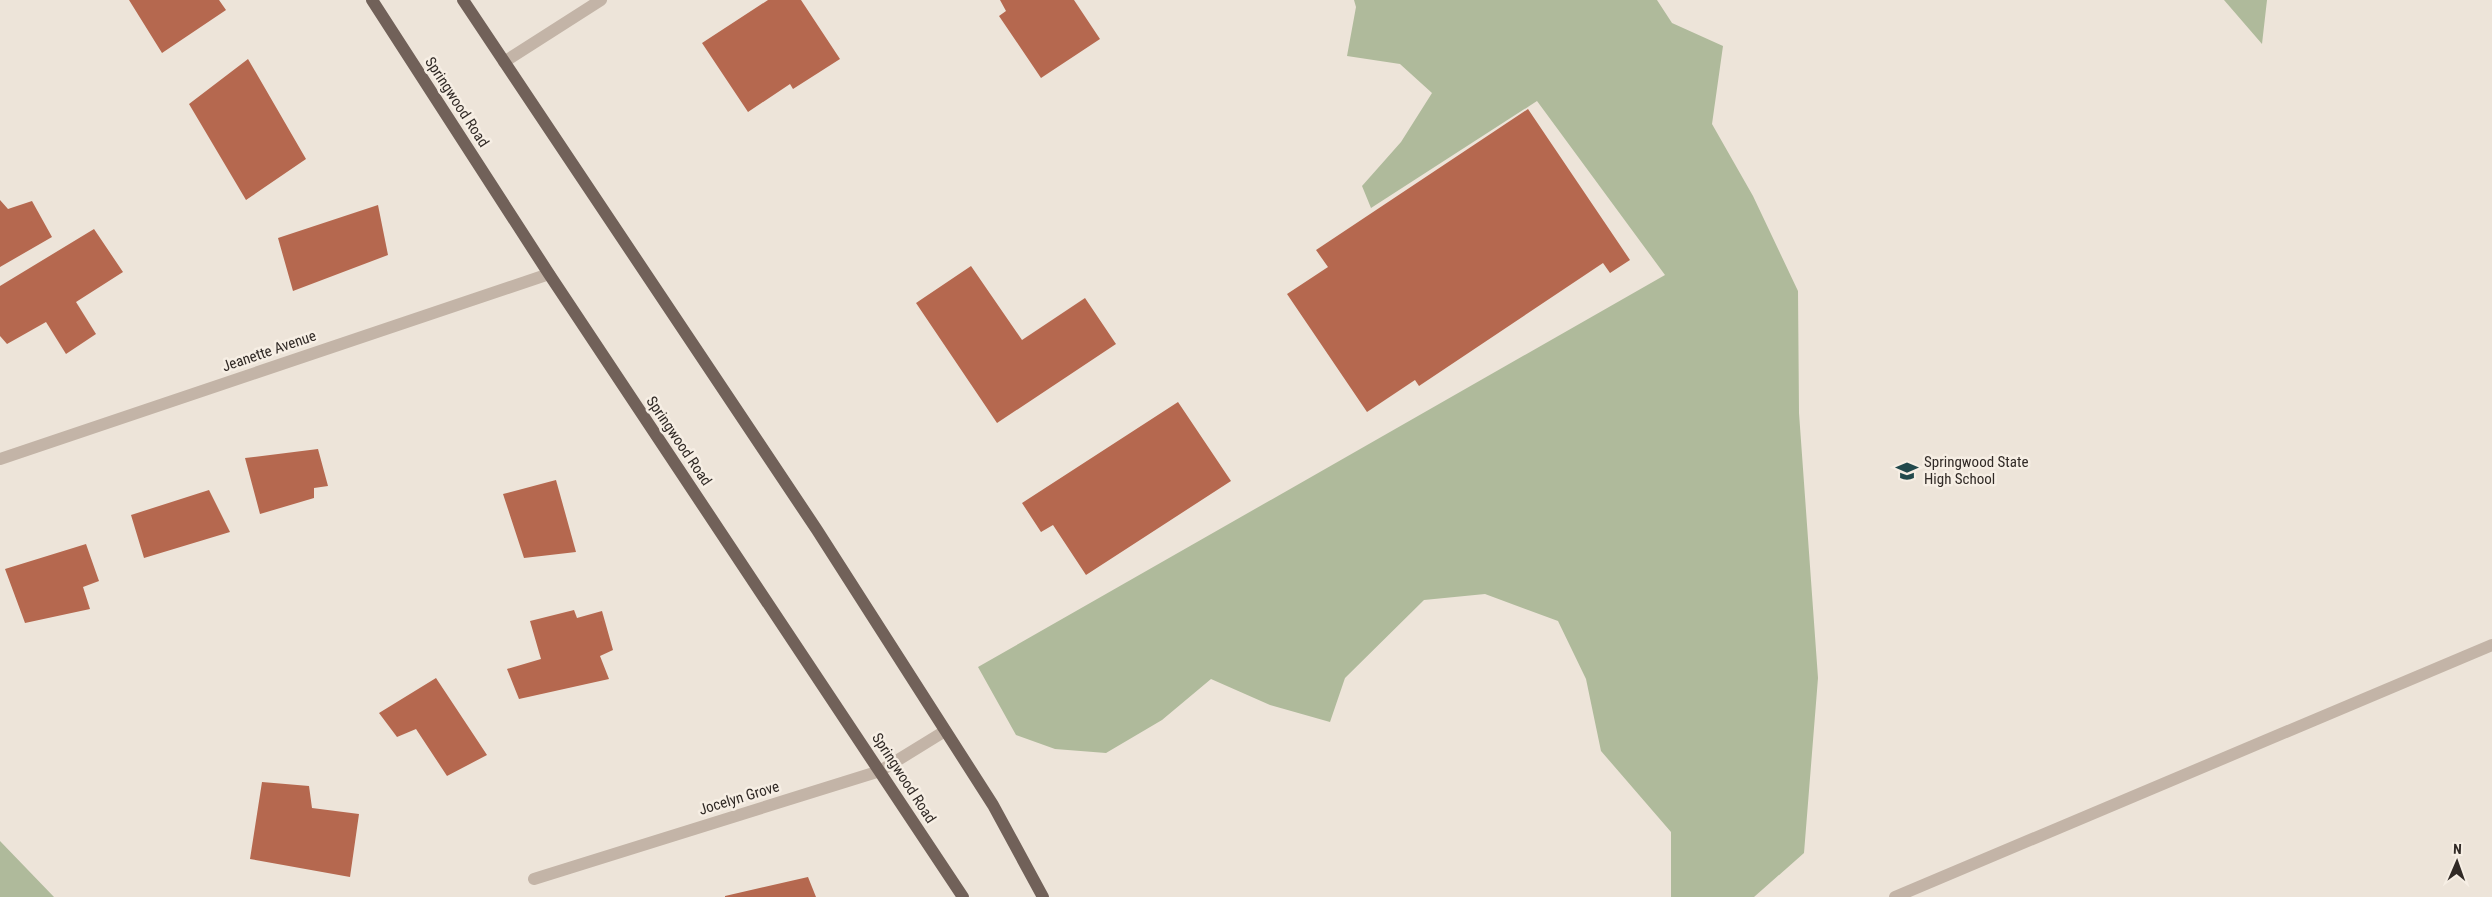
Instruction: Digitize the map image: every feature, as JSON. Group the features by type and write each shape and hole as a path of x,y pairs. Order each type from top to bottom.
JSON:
{"main road":[{"name":"Springwood Road","path":"372,0 549,274 963,897"},
{"path":"463,0 817,530 993,805 1043,897"}],"street":[{"path":"504,62 601,0"},
{"name":"Jeanette Avenue","path":"1,456 549,274"},
{"path":"1895,897 2492,645"},
{"name":"Jocelyn Grove","path":"534,879 880,771 945,730"}],"green space":[{"path":"1354,0 1657,0 1672,23 1723,46 1712,124 1753,196 1798,291 1799,413 1818,678 1804,853 1754,897 1671,897 1671,832 1601,751 1586,679 1558,621 1485,594 1424,600 1345,678 1330,722 1270,705 1211,679 1162,720 1106,753 1055,749 1016,735 978,667 1665,275 1537,101 1371,208 1362,186 1401,142 1432,93 1400,64 1347,56 1356,7"},
{"path":"2224,0 2267,0 2262,44"},
{"path":"0,841 54,897 0,897"}],"building":[{"path":"129,0 219,0 226,10 162,53"},
{"path":"768,0 801,0 840,59 793,89 790,84 748,112 702,43"},
{"path":"1000,0 1074,0 1100,39 1041,78 999,16 1006,11"},
{"path":"248,59 306,159 246,200 189,104"},
{"path":"1528,109 1630,260 1610,273 1603,263 1419,386 1415,380 1367,412 1287,294 1328,267 1316,250"},
{"path":"0,200 8,209 32,201 52,237 0,267"},
{"path":"378,205 388,255 293,291 278,238"},
{"path":"94,229 123,272 76,302 96,334 66,354 46,322 7,344 0,336 0,286"},
{"path":"971,266 1022,340 1085,298 1116,344 997,423 916,303"},
{"path":"1178,402 1231,481 1086,575 1053,525 1041,532 1022,503"},
{"path":"318,449 328,486 314,488 314,498 260,514 245,458"},
{"path":"556,480 576,552 524,558 503,494"},
{"path":"209,490 230,532 144,558 131,515"},
{"path":"86,544 99,581 83,587 90,609 25,623 5,569"},
{"path":"574,610 577,618 602,611 613,650 600,656 609,679 519,699 507,669 541,659 530,621"},
{"path":"436,678 487,755 447,776 416,729 397,737 379,713"},
{"path":"262,782 309,786 312,808 359,814 350,877 250,859"},
{"path":"808,877 816,897 725,897 725,896"}],"place":[{"name":"Springwood State High School","path":"1907,471"}]}
